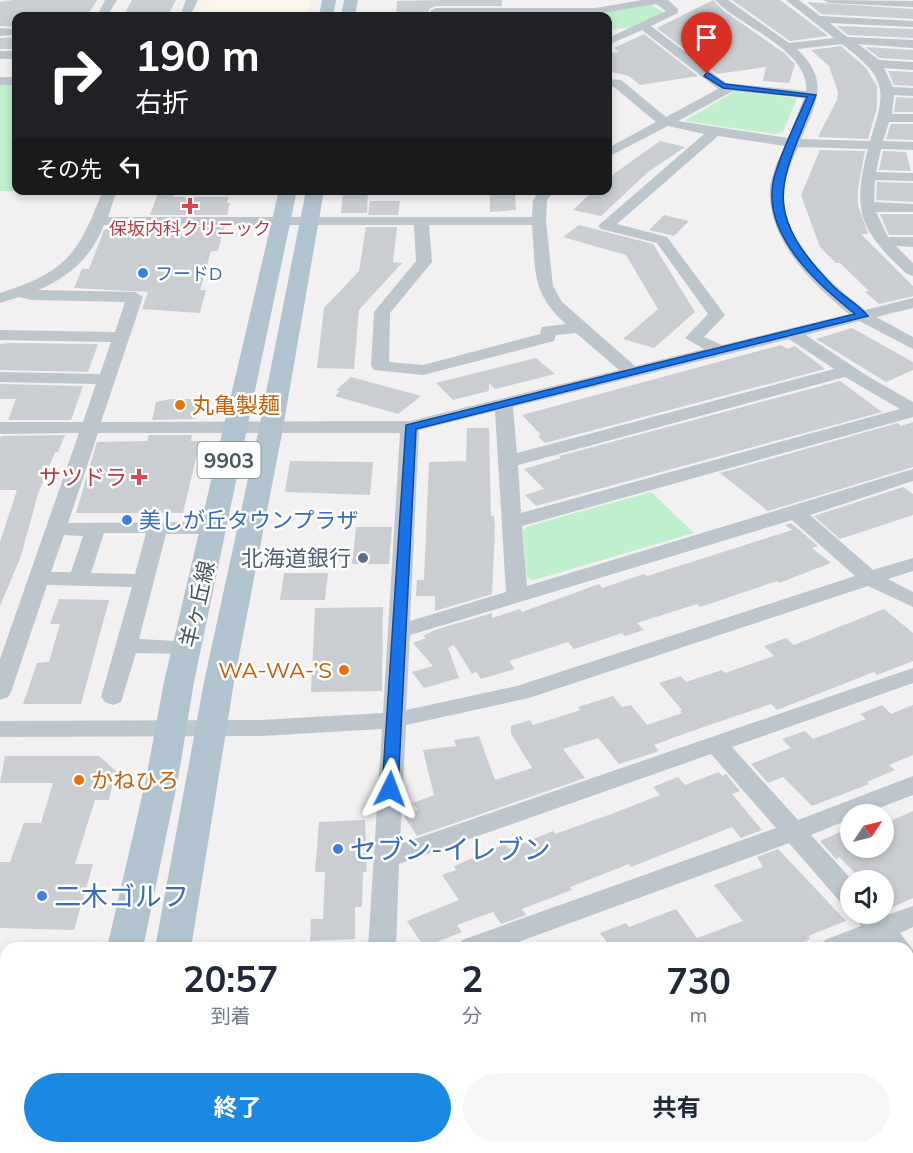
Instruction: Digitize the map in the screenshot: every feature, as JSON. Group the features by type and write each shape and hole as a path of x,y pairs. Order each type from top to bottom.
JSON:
{"main road":[{"name":"羊ヶ丘線","path":"125,942 162,780 187,647 287,195"},
{"name":"羊ヶ丘線","path":"174,942 213,729 219,682 271,428 314,195"}],"street":[{"path":"436,9 596,11 660,0 674,11 612,40"},
{"path":"721,0 802,61 812,78 812,95 778,179 777,203 786,233 805,261 831,290 863,316 913,344"},
{"path":"792,0 876,64 888,91 885,118 875,146 869,176 866,207 881,241 913,271"},
{"path":"829,0 913,4"},
{"path":"819,19 913,24"},
{"path":"644,26 723,86 812,95"},
{"path":"612,33 627,33"},
{"path":"785,47 846,40 913,44"},
{"path":"876,64 913,66"},
{"path":"612,81 656,118 666,122 715,132 794,143 913,146"},
{"path":"612,150 731,87"},
{"path":"888,91 913,92"},
{"path":"614,103 639,103"},
{"path":"885,118 913,118"},
{"path":"715,132 606,226 662,240 717,315 693,338 719,350"},
{"path":"869,176 913,177"},
{"path":"0,298 18,292 69,267 82,253 108,195"},
{"path":"544,195 540,200 539,221 545,286 555,305 630,371"},
{"path":"866,207 913,208"},
{"path":"97,220 539,221"},
{"path":"421,220 424,262 382,312 380,366 423,370 548,337 548,331 581,327"},
{"path":"881,241 913,242"},
{"path":"0,692 10,636 40,578 135,297 32,295 18,292"},
{"path":"0,428 410,427 913,303"},
{"path":"792,333 848,371 913,410"},
{"path":"0,335 120,337"},
{"path":"510,461 848,371"},
{"path":"0,377 107,379"},
{"path":"504,403 510,461 517,595"},
{"path":"513,522 913,410"},
{"path":"382,942 410,427"},
{"path":"400,631 796,513 913,475"},
{"path":"796,513 869,578 913,600"},
{"path":"79,579 96,527 214,528"},
{"path":"113,697 158,527"},
{"path":"56,530 95,530"},
{"path":"0,729 213,729 394,720 521,693 913,564"},
{"path":"40,578 144,581"},
{"path":"126,646 187,647"},
{"path":"387,858 913,675"},
{"path":"716,744 840,885"},
{"path":"489,942 793,832 913,785"},
{"path":"851,942 913,916"}],"shaded area":[{"path":"201,0 311,0 309,12 196,12"}],"green space":[{"path":"650,4 664,13 630,28 612,29 612,12 581,12"},
{"path":"0,84 12,85 12,191 0,191"},
{"path":"735,91 797,98 783,132 775,134 685,121"},
{"path":"651,492 694,533 534,580 527,578 523,530 529,526"}],"building":[{"path":"97,0 90,12 12,12 12,27 0,26 0,2"},
{"path":"132,0 176,0 170,12 125,12"},
{"path":"502,0 502,6 436,6 429,9 429,12 396,12 397,1"},
{"path":"713,0 724,11 784,53 795,64 789,83 763,81 766,67 717,74 657,28"},
{"path":"732,0 780,0 828,36 790,41"},
{"path":"807,2 913,9 913,19 821,14"},
{"path":"837,26 913,29 913,38 848,35"},
{"path":"644,34 698,76 640,85 629,76 612,72 612,53 619,52 614,48"},
{"path":"12,37 12,49 0,49 0,38"},
{"path":"841,46 866,68 877,86 877,108 868,139 818,137 837,100 838,92 829,66 811,50"},
{"path":"865,47 913,50 913,60 880,58"},
{"path":"888,71 913,72 913,86 894,85"},
{"path":"896,97 913,98 913,112 894,112"},
{"path":"891,124 913,124 913,140 886,139"},
{"path":"660,141 685,147 648,172 601,216 573,210 589,195 612,195 612,175"},
{"path":"820,150 865,151 858,189 858,205 868,234 861,234 913,286 913,296 879,304 865,292 869,291 820,247 801,195"},
{"path":"883,151 906,152 911,171 879,170"},
{"path":"877,182 913,183 913,202 876,200"},
{"name":"保坂内科クリニック","path":"157,195 229,197 227,215 150,215"},
{"path":"343,195 368,195 367,213 341,213"},
{"path":"490,195 515,195 516,210 490,212"},
{"path":"370,201 400,201 398,215 368,215"},
{"path":"880,214 913,214 913,235 889,235"},
{"path":"664,215 689,221 674,236 649,230"},
{"path":"579,225 653,244 695,312 654,348 623,339 658,309 626,255 563,237"},
{"name":"フードD","path":"113,227 224,227 218,251 211,251 200,290 206,290 200,313 142,309 148,292 74,288 82,269 89,269 104,230"},
{"path":"366,227 397,227 393,262 402,263 359,310 354,369 317,368 324,308 359,271"},
{"path":"852,328 913,362 913,370 886,382 816,339"},
{"path":"0,344 98,344 88,372 0,370"},
{"path":"781,345 787,349 795,346 825,369 545,443 538,436 541,435 522,415"},
{"path":"536,358 555,374 495,389 489,383 489,391 453,400 436,383"},
{"path":"351,377 421,396 398,414 335,396 340,391 336,390"},
{"path":"840,381 882,412 536,506 525,495 544,489 524,469 561,458 559,456"},
{"path":"0,384 83,386 71,420 8,420 16,399 0,399"},
{"name":"丸亀製麺","path":"171,399 200,399 196,419 152,420 156,402"},
{"path":"913,422 913,467 768,511 720,473 898,423 901,426"},
{"path":"467,428 489,428 491,516 494,516 495,529 492,594 435,611 435,596 416,596 417,580 424,580 429,462 466,461"},
{"path":"65,435 58,452 55,452 38,494 21,556 0,606 0,542 17,490 0,490 1,436"},
{"name":"サツドラ","path":"149,435 192,435 191,441 200,441 183,513 76,513 97,442 147,441"},
{"path":"290,461 373,462 370,495 285,492"},
{"path":"903,487 913,494 913,515 840,539 814,516"},
{"path":"791,523 818,546 812,548 831,563 779,583 777,581 700,607 697,604 637,623 644,630 625,636 622,633 574,649 568,642 509,661 515,669 481,679 476,672 472,674 454,645 448,648 459,678 424,688 412,672 433,666 413,643 426,638 423,636 435,630 492,613 492,618 520,609 522,612 599,584 602,588 644,574 647,576 792,530 785,525"},
{"path":"356,527 392,527 389,564 352,564"},
{"path":"284,573 328,573 325,600 280,600"},
{"path":"59,599 109,600 81,704 23,704 37,663 49,662 60,624 50,624"},
{"path":"383,607 382,691 311,692 315,608"},
{"path":"884,609 913,633 913,661 877,675 874,672 777,710 771,704 689,732 654,745 659,751 619,764 598,738 563,749 585,778 417,836 404,816 418,810 413,803 434,795 423,750 456,746 454,740 479,736 495,780 532,768 511,734 511,726 530,720 533,725 581,710 578,707 613,696 622,707 631,705 647,725 682,713 680,711 682,710 659,683 681,676 686,682 722,670 725,673 774,656 764,646 786,638 794,645"},
{"path":"882,705 891,714 913,705 913,755 889,765 895,770 867,782 869,784 812,806 783,777 768,783 751,764 791,748 782,739 805,731 813,739 866,719 860,714"},
{"path":"5,756 99,756 116,771 109,800 95,800 75,864 93,864 74,930 0,928 0,862 10,862 24,823 41,823 53,783 0,783"},
{"path":"719,772 722,776 726,774 740,791 732,794 762,830 741,838 732,827 631,867 629,864 570,887 572,890 522,909 526,915 501,924 493,912 457,925 462,932 437,942 421,942 407,921 459,900 442,875 456,870 454,866 505,844 509,849 553,831 555,834 660,795 653,787 678,777 685,785"},
{"path":"913,811 913,898 894,907 894,870 852,870 840,858 894,858 894,820"},
{"path":"365,820 367,872 363,872 362,907 355,907 355,939 310,941 311,919 323,919 325,872 315,872 319,822"},
{"path":"840,832 840,858 836,859 820,841"},
{"path":"778,849 840,915 840,923 808,936 810,939 803,942 607,942 600,933 626,923 629,927 676,909 697,938 743,921 714,885 763,867 757,857"}],"place":[{"name":"保坂内科クリニック","path":"190,206"},
{"name":"フードD","path":"143,273"},
{"name":"丸亀製麺","path":"180,405"},
{"name":"サツドラ","path":"139,477"},
{"name":"美しが丘タウンプラザ","path":"127,520"},
{"name":"北海道銀行","path":"363,558"},
{"name":"WA-WA-’S","path":"344,670"},
{"name":"かねひろ","path":"79,780"},
{"name":"セブン-イレブン","path":"338,849"},
{"name":"二木ゴルフ","path":"42,896"}],"route":[{"path":"390,789 410,427 630,371 863,316 831,290 805,261 786,233 777,203 778,179 812,95 723,86 707,74"}]}
